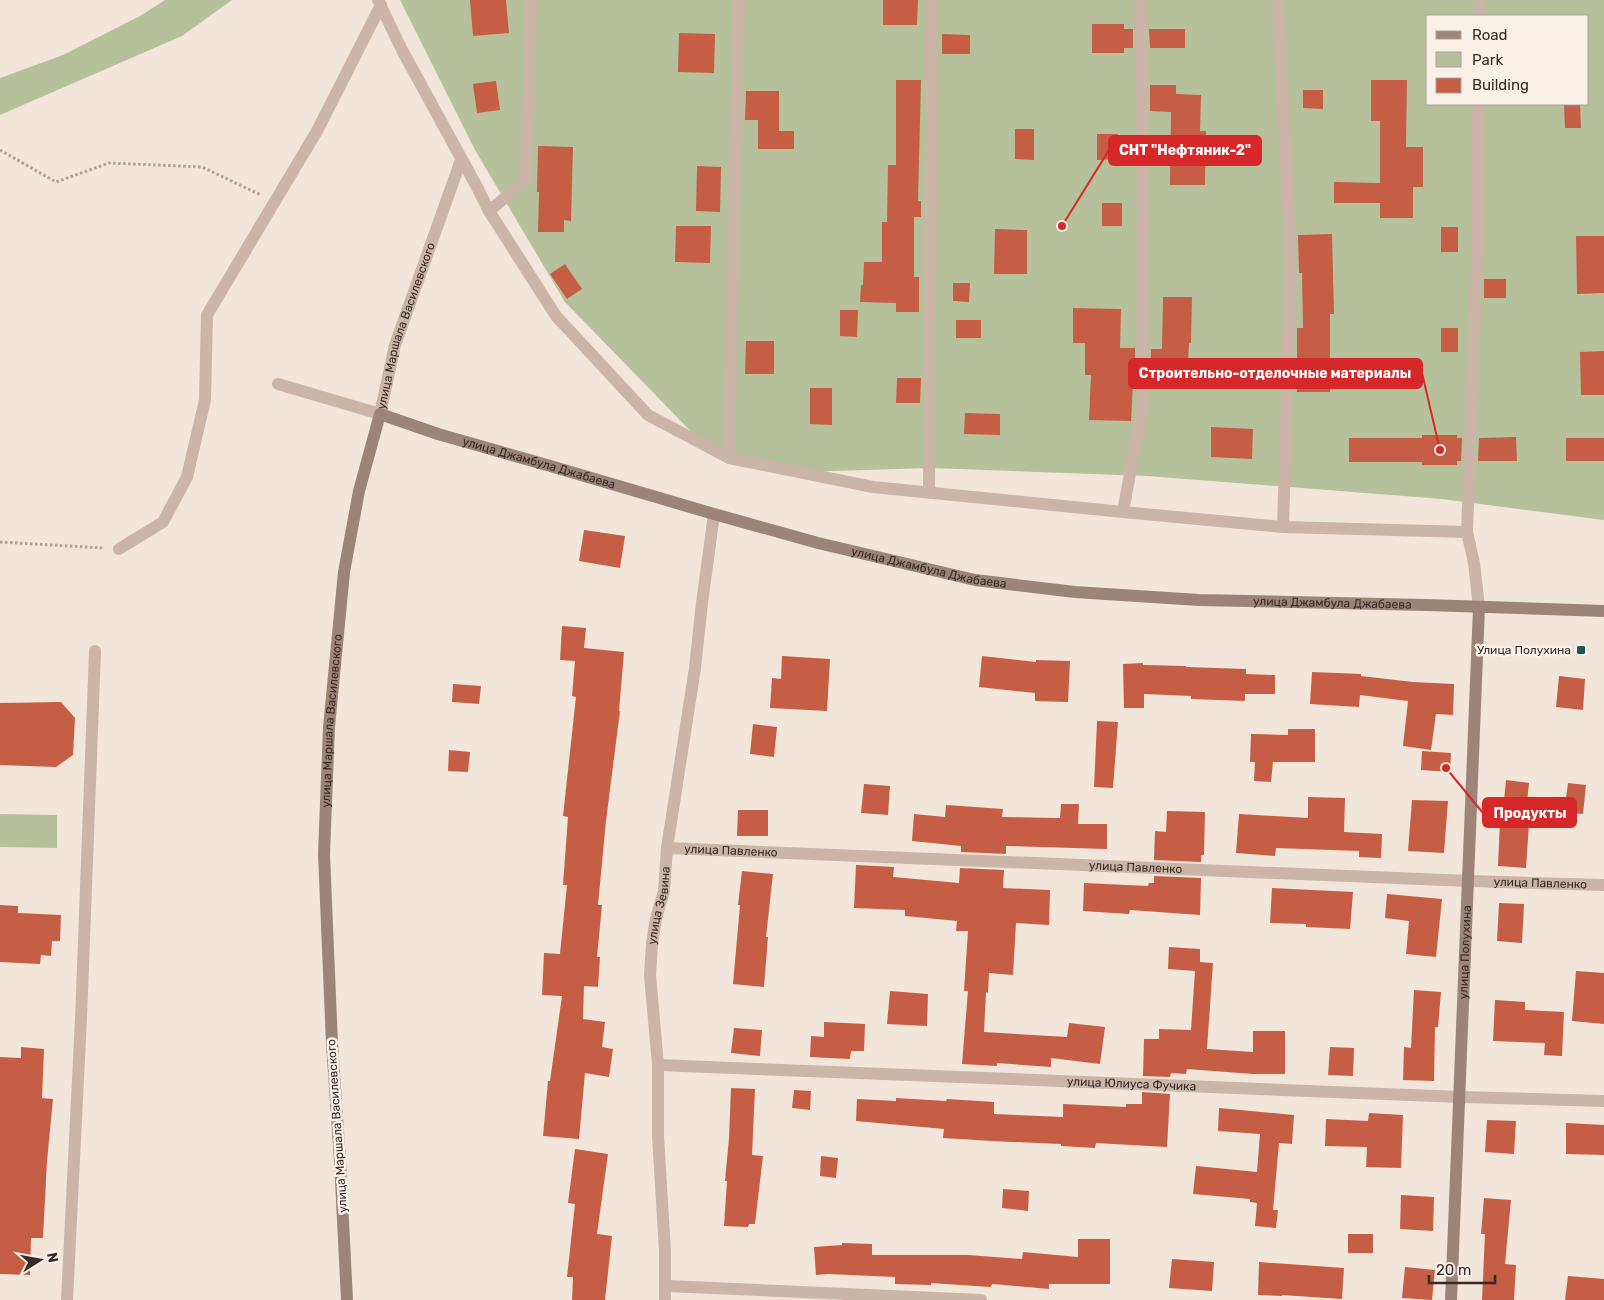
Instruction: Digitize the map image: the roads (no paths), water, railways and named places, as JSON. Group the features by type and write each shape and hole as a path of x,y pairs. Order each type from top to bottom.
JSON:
{"main road":[{"name":"улица Джамбула Джабаева","path":"380,414 438,434 714,514 818,543 975,580 1075,592 1199,600 1604,611"},
{"name":"улица Маршала Василевского","path":"347,1300 332,1044 324,854 328,728 344,572 359,491 380,414"},
{"name":"улица Полухина","path":"1451,1300 1479,607"}],"street":[{"path":"489,211 525,180 531,0"},
{"path":"728,458 739,0"},
{"path":"929,493 932,0"},
{"path":"1124,512 1143,402 1140,0"},
{"path":"1278,0 1291,262 1284,527"},
{"path":"1479,15 1480,0"},
{"path":"379,3 402,50 489,211 556,316 648,415 728,458 873,487 929,493 1284,527 1466,532"},
{"path":"119,549 164,522 187,477 205,400 207,315 317,131 379,3"},
{"path":"1477,105 1477,256 1466,532 1474,562 1479,607"},
{"name":"улица Маршала Василевского","path":"380,414 395,345 462,160"},
{"name":"улица Джамбула Джабаева","path":"278,384 380,414"},
{"name":"улица Зевина","path":"665,1300 665,1251 658,1136 658,1066 650,975 652,944 656,918 664,891 667,848 695,668 714,514"},
{"path":"67,1300 81,1019 95,651"},
{"name":"улица Павленко","path":"667,848 1604,885"},
{"name":"улица Юлиуса Фучика","path":"658,1066 1460,1097 1604,1100"},
{"path":"666,1286 981,1300"}],"place":[{"name":"СНТ \"Нефтяник-2\"","path":"1062,226"},
{"name":"Строительно-отделочные материалы","path":"1440,450"},
{"name":"Улица Полухина","path":"1581,650"},
{"name":"Продукты","path":"1446,768"}]}
